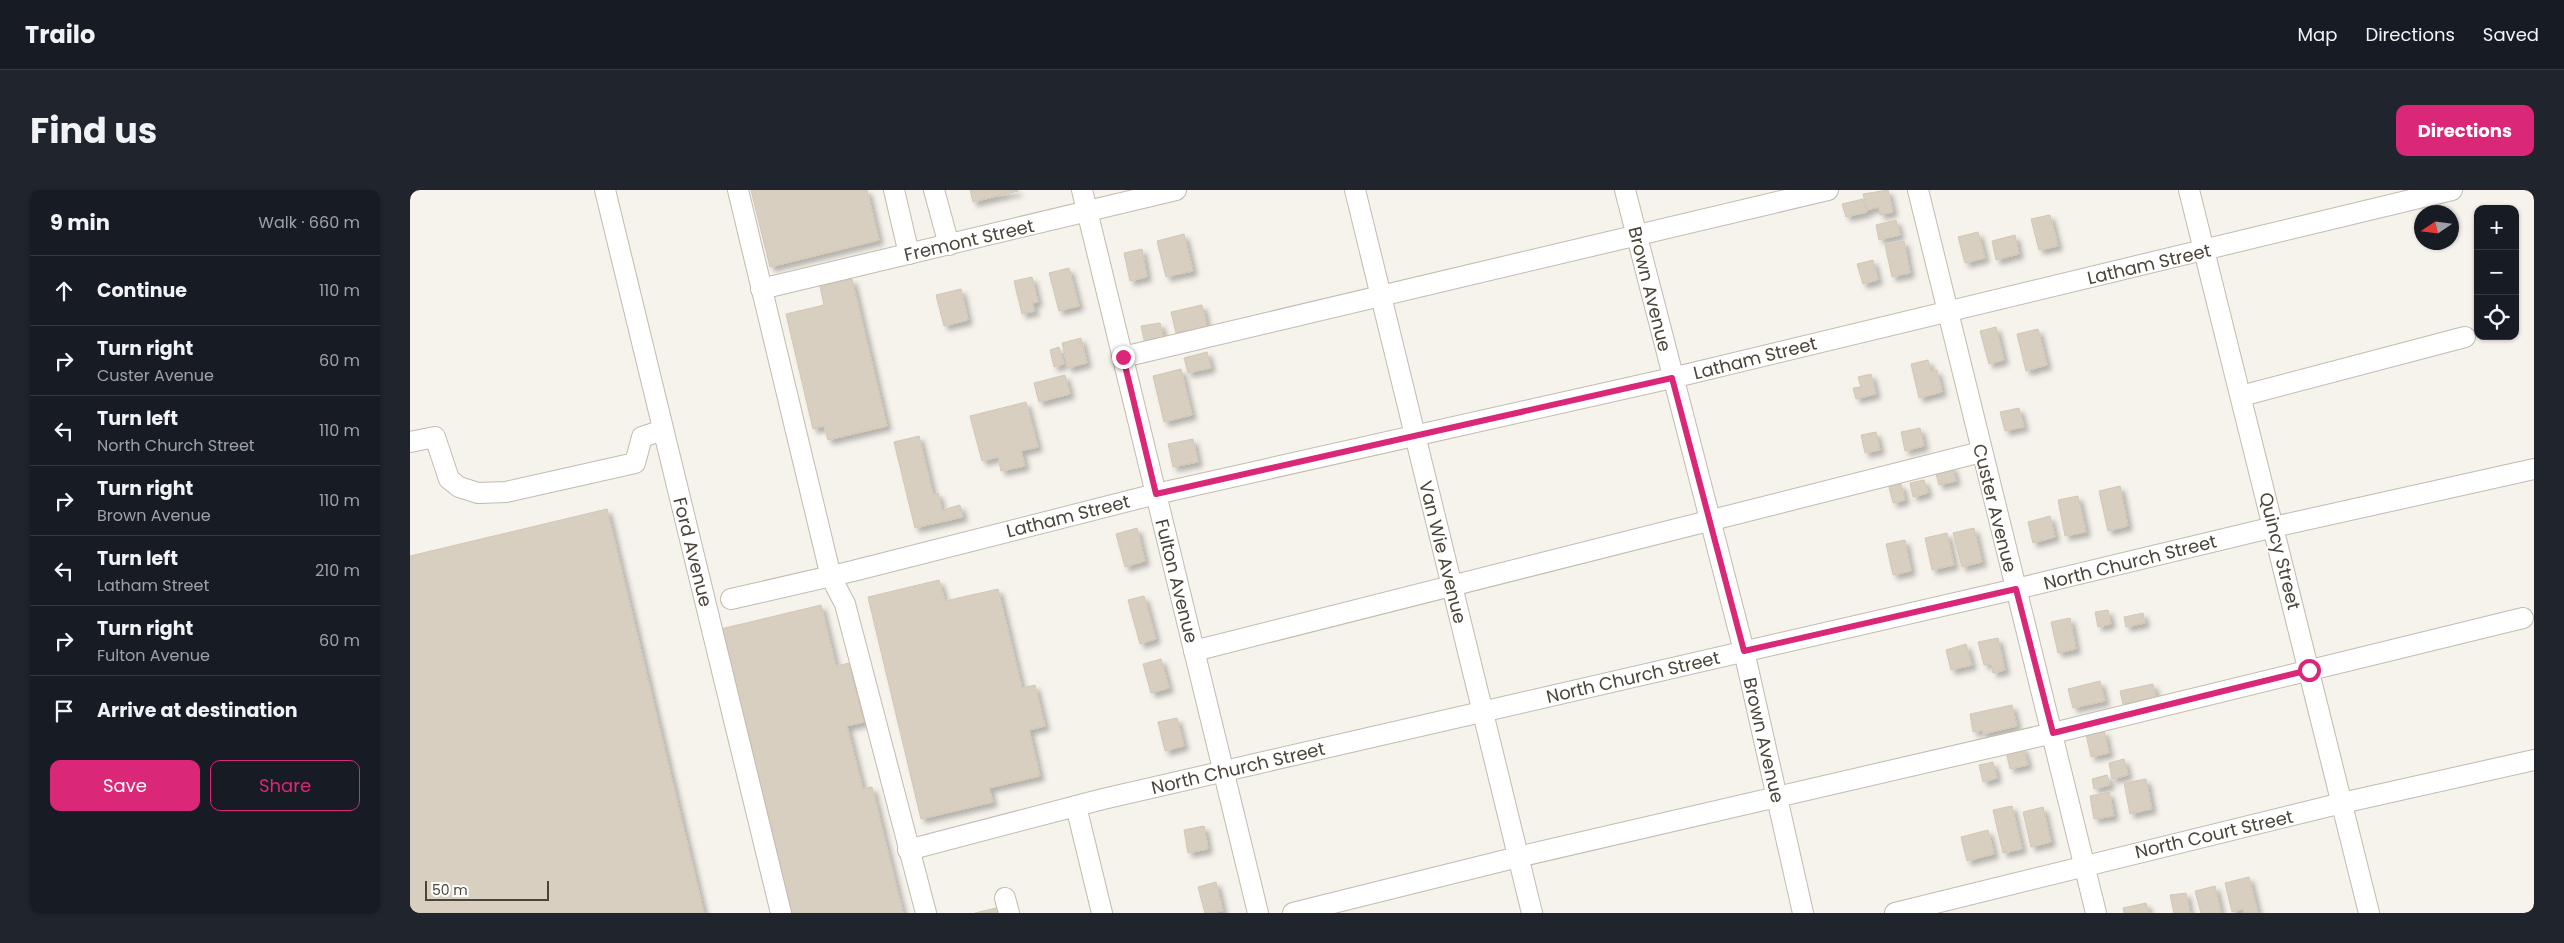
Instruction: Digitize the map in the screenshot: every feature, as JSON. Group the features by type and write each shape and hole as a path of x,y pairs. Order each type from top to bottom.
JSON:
{"street":[{"name":"Ford Avenue","path":"605,190 781,913"},
{"path":"738,190 830,577 845,604 926,913"},
{"path":"894,190 910,254"},
{"path":"934,190 949,245"},
{"name":"Fulton Avenue","path":"1082,190 1258,913"},
{"name":"Fremont Street","path":"761,289 1176,190"},
{"name":"Van Wie Avenue","path":"1355,190 1532,913"},
{"name":"Brown Avenue","path":"1625,190 1744,651 1803,913"},
{"path":"1123,357 1828,190"},
{"name":"Custer Avenue","path":"1918,190 2096,913"},
{"name":"Quincy Street","path":"2189,190 2274,527 2368,913"},
{"name":"Latham Street","path":"731,599 830,577 1156,494 1414,434 1672,378 2452,190"},
{"path":"2241,396 2465,337"},
{"path":"410,442 435,437 449,479 459,486 478,493 506,492 635,463 642,437 663,430"},
{"path":"1194,650 1981,452"},
{"name":"North Church Street","path":"908,850 1076,806 2016,589 2274,527 2534,469"},
{"path":"1293,913 1518,858 2053,733 2523,618"},
{"name":"North Court Street","path":"1895,913 2342,803 2534,760"},
{"path":"1076,806 1102,913"}],"building":[{"path":"751,190 867,190 879,240 770,267"},
{"path":"970,190 1018,190 1018,191 973,202"},
{"path":"1888,190 1893,212 1880,215 1879,207 1867,210 1863,194"},
{"path":"1863,199 1867,212 1846,217 1842,204"},
{"path":"2050,215 2058,246 2039,250 2031,219"},
{"path":"1896,220 1900,235 1879,240 1876,225"},
{"path":"1978,232 1985,258 1965,263 1958,237"},
{"path":"1184,234 1193,271 1166,277 1157,241"},
{"path":"2015,235 2019,254 1996,260 1992,241"},
{"path":"1904,241 1910,273 1892,277 1885,245"},
{"path":"1142,249 1147,277 1130,281 1124,253"},
{"path":"1873,260 1878,280 1863,284 1857,264"},
{"path":"1069,268 1079,306 1059,311 1049,273"},
{"path":"1032,277 1038,302 1032,303 1035,311 1022,314 1014,281"},
{"path":"852,279 887,426 828,440 824,426 813,429 786,314 824,305 820,286"},
{"path":"961,289 968,320 944,326 936,295"},
{"path":"1202,305 1207,327 1176,333 1171,312"},
{"path":"1160,323 1164,340 1145,344 1141,326"},
{"path":"1996,327 2004,360 1989,364 1980,331"},
{"path":"2038,329 2047,365 2026,371 2017,334"},
{"path":"1081,338 1087,363 1068,368 1062,343"},
{"path":"1059,347 1064,364 1054,367 1050,350"},
{"path":"1207,352 1211,368 1188,373 1184,358"},
{"path":"1928,360 1931,371 1937,370 1942,392 1919,398 1911,364"},
{"path":"1181,369 1192,415 1164,422 1153,376"},
{"path":"1871,374 1876,394 1856,399 1853,388 1861,387 1858,377"},
{"path":"1065,375 1070,394 1039,402 1034,383"},
{"path":"1026,402 1038,447 1021,451 1025,466 1001,471 998,457 982,461 970,416"},
{"path":"2019,408 2024,427 2005,431 2000,412"},
{"path":"1920,428 1924,446 1905,451 1901,432"},
{"path":"1876,432 1880,450 1865,453 1861,435"},
{"path":"919,436 933,494 938,493 942,510 960,505 963,517 915,528 894,442"},
{"path":"1193,439 1198,462 1173,467 1168,444"},
{"path":"1952,466 1956,481 1939,485 1935,470"},
{"path":"1924,480 1928,493 1913,497 1910,483"},
{"path":"1901,484 1905,500 1893,503 1889,487"},
{"path":"2120,486 2128,526 2108,531 2099,491"},
{"path":"2078,496 2086,532 2065,536 2058,500"},
{"path":"607,509 704,913 410,913 410,556"},
{"path":"2050,516 2055,537 2033,543 2028,522"},
{"path":"1137,528 1145,561 1125,567 1116,534"},
{"path":"1974,528 1982,562 1962,567 1953,533"},
{"path":"1947,533 1954,565 1932,570 1925,538"},
{"path":"1905,540 1911,571 1893,575 1886,544"},
{"path":"939,580 945,601 998,589 1022,688 1035,685 1045,726 1029,730 1040,776 989,788 993,802 921,819 868,597"},
{"path":"1144,596 1156,639 1140,644 1128,600"},
{"path":"821,605 836,666 849,663 864,722 847,726 863,789 872,787 903,913 790,913 721,629"},
{"path":"2108,610 2111,624 2098,627 2095,612"},
{"path":"2143,613 2145,623 2126,627 2124,617"},
{"path":"2070,618 2076,649 2058,653 2051,622"},
{"path":"1998,638 2005,670 1993,673 1991,664 1984,665 1978,642"},
{"path":"1966,644 1972,665 1951,670 1946,650"},
{"path":"1161,659 1169,688 1151,693 1143,664"},
{"path":"2100,681 2105,701 2073,708 2068,689"},
{"path":"2153,684 2156,697 2123,704 2120,691"},
{"path":"2012,705 2017,726 1983,734 1982,730 1973,732 1970,714"},
{"path":"1177,718 1184,746 1165,751 1158,722"},
{"path":"2104,731 2109,753 2091,757 2086,734"},
{"path":"2023,747 2028,765 2010,769 2006,751"},
{"path":"2124,759 2128,775 2112,779 2109,763"},
{"path":"1993,762 1997,778 1983,782 1979,765"},
{"path":"2107,775 2110,785 2094,789 2092,779"},
{"path":"2146,779 2152,809 2130,814 2124,783"},
{"path":"2109,792 2114,816 2094,819 2090,796"},
{"path":"2012,806 2022,849 2003,853 1993,810"},
{"path":"2043,807 2051,842 2031,847 2023,812"},
{"path":"1204,826 1208,849 1188,853 1184,830"},
{"path":"1988,830 1994,854 1967,861 1961,837"},
{"path":"2249,877 2258,913 2244,913 2243,909 2232,912 2225,883"},
{"path":"1216,882 1223,911 1205,913 1198,887"},
{"path":"2215,886 2221,913 2201,913 2195,891"},
{"path":"2186,893 2190,913 2174,913 2170,895"},
{"path":"2146,903 2149,913 2124,913 2123,908"},
{"path":"1000,907 1002,913 975,913"}],"route":[{"path":"1123,357 1156,494 1414,434 1672,378 1744,651 2016,589 2053,733 2309,670"}]}
